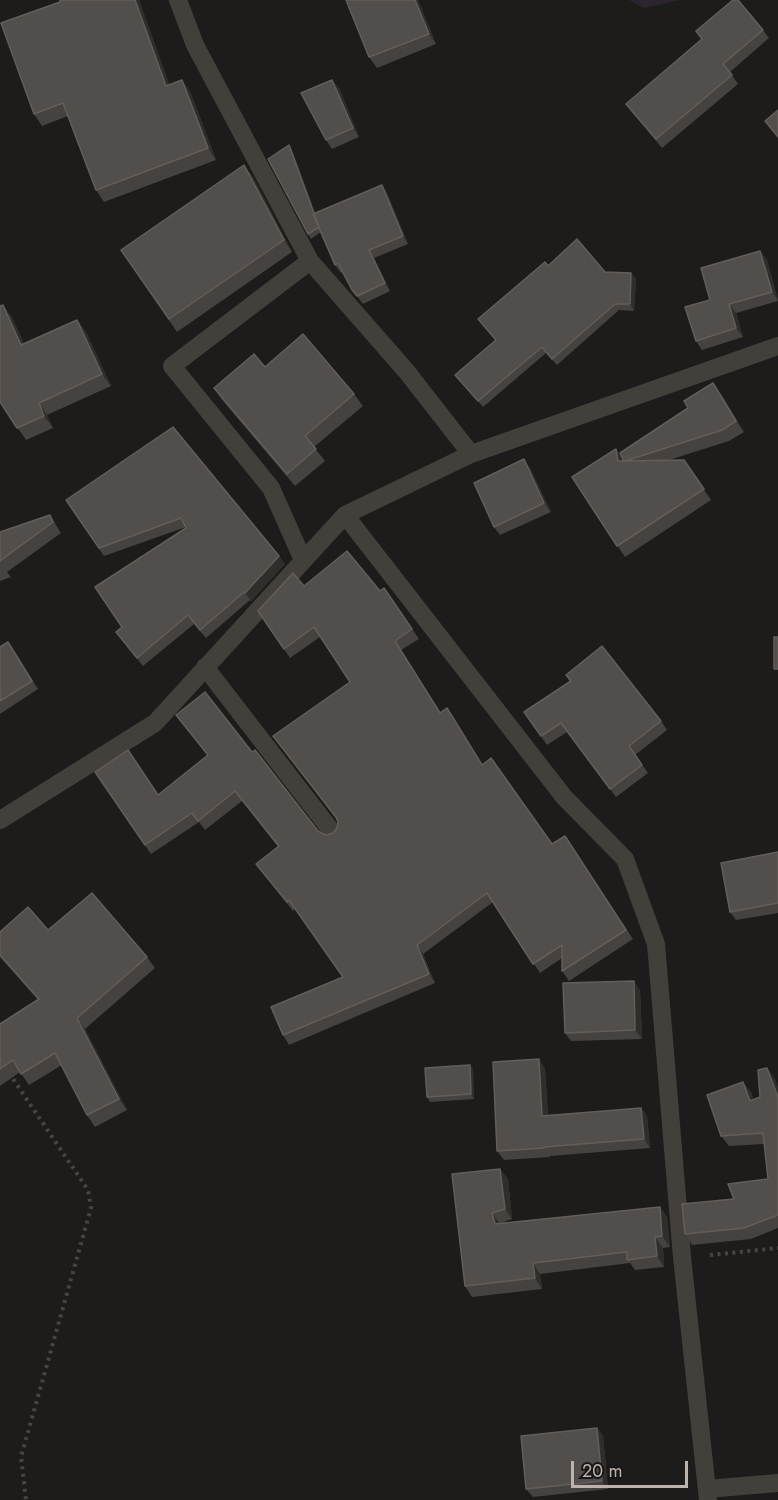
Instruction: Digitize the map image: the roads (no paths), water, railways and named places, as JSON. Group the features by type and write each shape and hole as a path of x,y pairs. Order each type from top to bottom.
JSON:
{"street":[{"path":"178,0 195,45 310,261 407,372 471,454"},
{"path":"303,560 271,488 172,366 310,261"},
{"path":"0,820 155,723 345,515 471,454 778,346"},
{"path":"345,515 564,797 625,859 656,944 682,1257 707,1494 778,1483"},
{"path":"205,667 333,833"}]}
